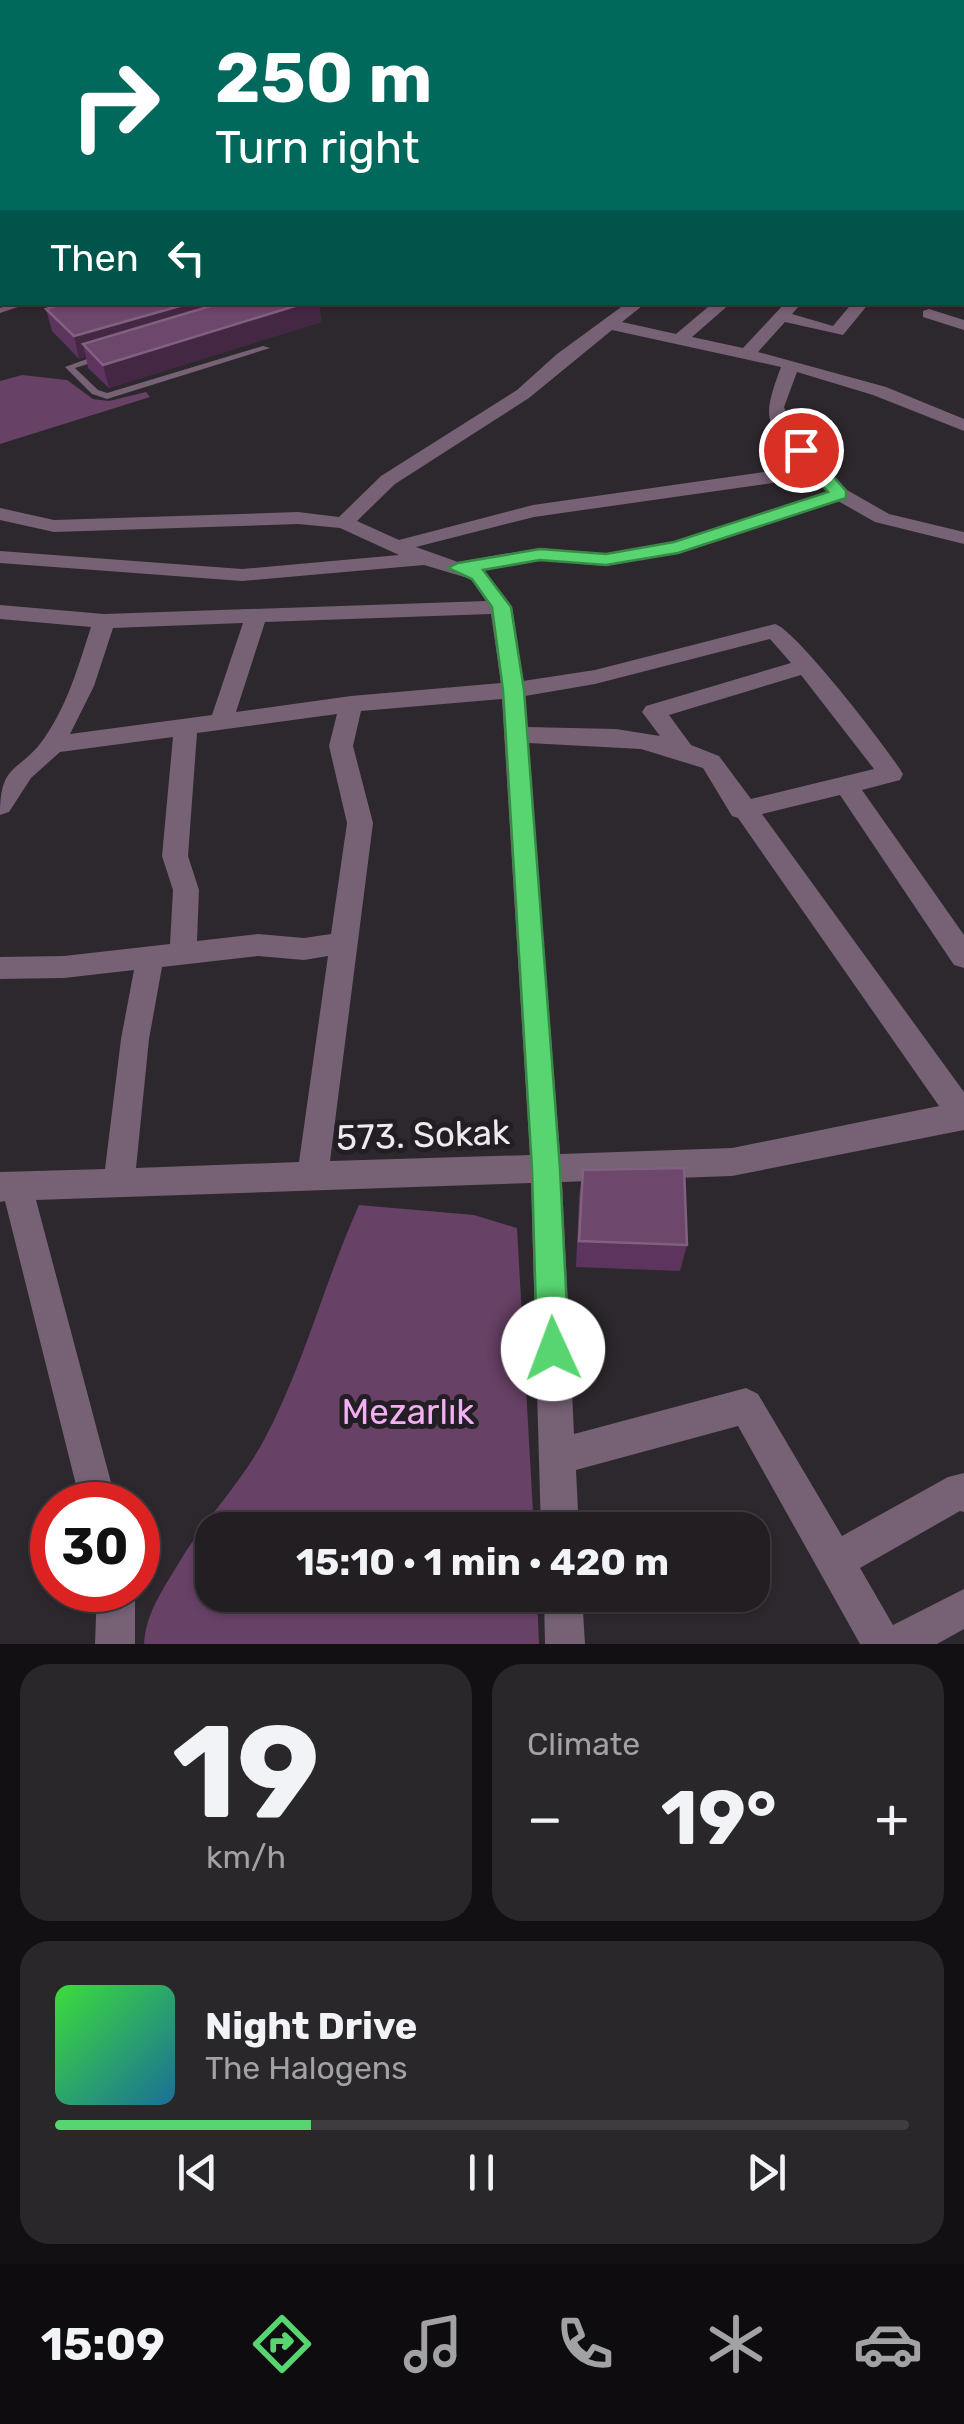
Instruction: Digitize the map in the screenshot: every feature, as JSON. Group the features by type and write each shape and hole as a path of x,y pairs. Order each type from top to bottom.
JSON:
{"street":[{"path":"344,523 388,480 524,394 563,358 636,305"},
{"path":"680,340 721,305"},
{"path":"747,354 791,305"},
{"path":"781,316 836,332 859,305"},
{"path":"930,314 964,325"},
{"path":"613,324 790,364 902,395 964,426"},
{"path":"790,364 775,407 782,430 840,494 882,518 964,538"},
{"path":"402,545 533,512 820,470"},
{"path":"458,568 540,554 606,560 678,547 840,494"},
{"path":"0,514 54,526 298,518 344,523 402,545 426,559 478,574 502,607 513,690 546,1169 559,1512"},
{"path":"0,557 242,575 426,559"},
{"path":"0,612 104,622 502,607"},
{"path":"221,722 257,614"},
{"path":"53,745 83,686 104,622"},
{"path":"0,806 11,769 53,745 351,704 513,690 595,677 776,630 891,774 848,788 741,810"},
{"path":"680,746 654,712 806,666"},
{"path":"312,1177 360,823 340,746 351,704"},
{"path":"182,953 186,890 175,856 186,727"},
{"path":"516,736 632,738 680,746 711,762 741,810 963,1115"},
{"path":"848,788 964,956"},
{"path":"0,968 258,945 304,949 344,943"},
{"path":"119,1183 134,1039 150,957"},
{"name":"573. Sokak","path":"9,1187 732,1162 963,1115"},
{"path":"9,1187 92,1482"},
{"path":"557,1457 746,1406 882,1644"},
{"path":"835,1561 961,1490 964,1494"},
{"path":"897,1644 964,1608"},
{"path":"115,1644 116,1612"},
{"path":"564,1612 565,1644"}],"lane":[{"path":"113,354 69,367 95,392 107,396 266,348"}],"green space":[{"path":"22,375 67,380 93,399 109,401 146,392 150,397 0,444 0,381"},
{"name":"Mezarlık","path":"359,1205 474,1215 517,1228 533,1512 215,1512 255,1456 278,1412"},
{"name":"Mezarlık","path":"195,1539 195,1612 538,1612 539,1644 144,1644 152,1612 160,1612 160,1595"}],"building":[{"path":"59,305 183,305 74,336 46,309"},
{"path":"214,305 298,305 103,365 83,344"},
{"path":"684,1168 687,1245 579,1241 583,1170"}],"route":[{"path":"553,1349 546,1169 513,690 502,607 478,574 458,568 540,554 606,560 678,547 840,494 801,450"}]}
